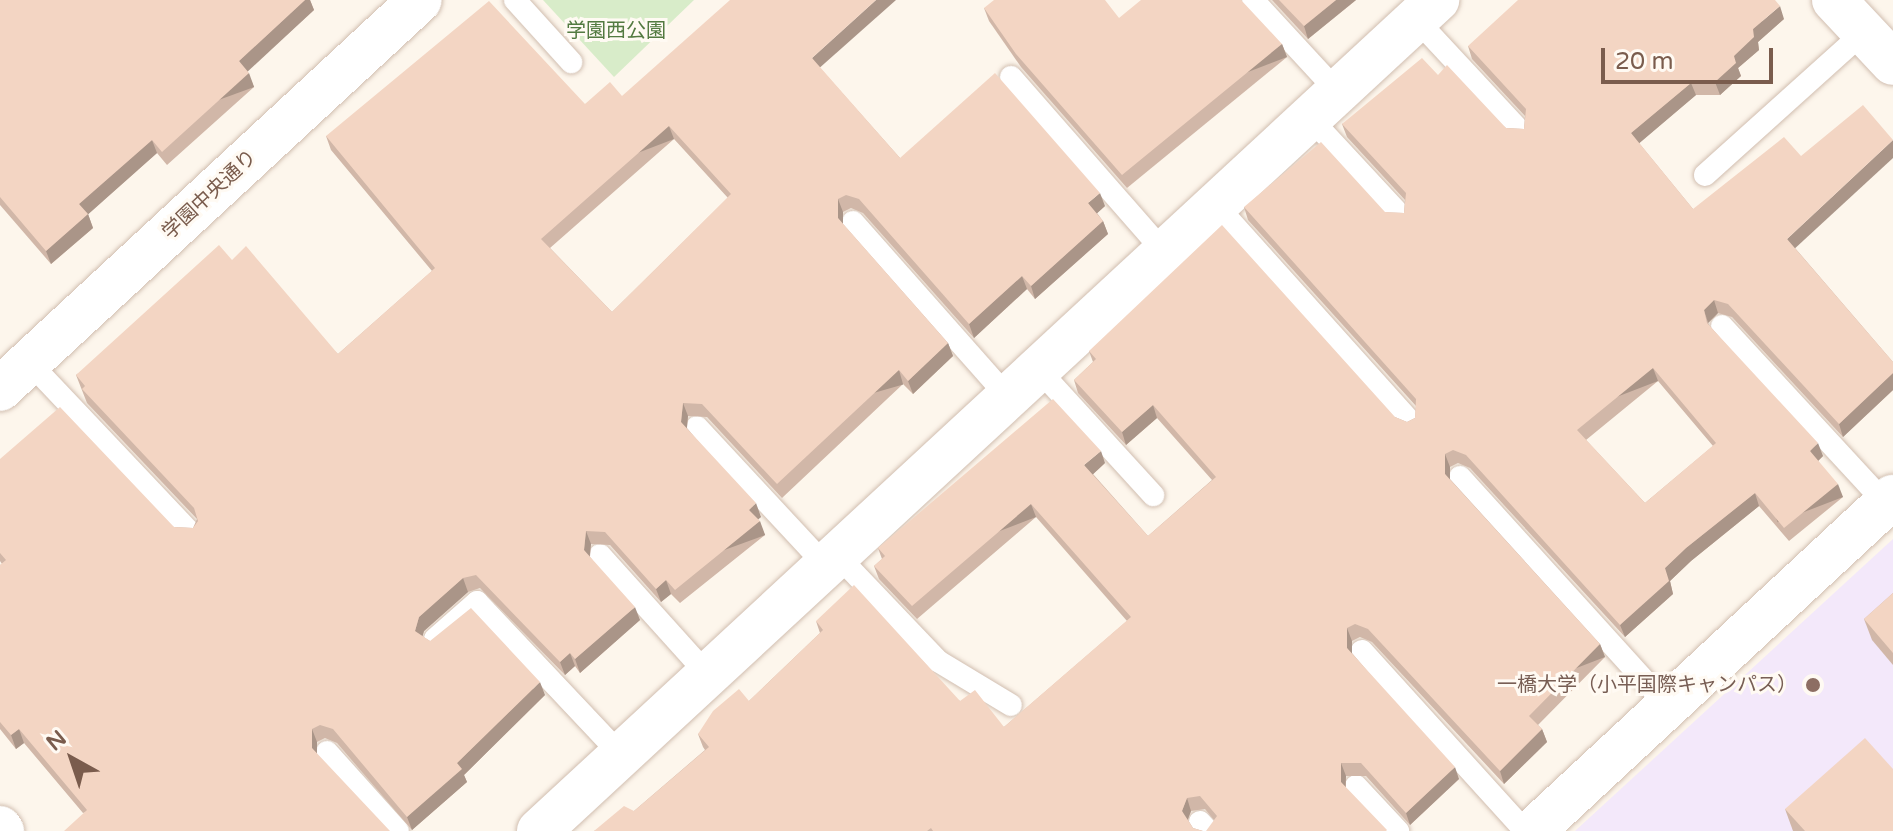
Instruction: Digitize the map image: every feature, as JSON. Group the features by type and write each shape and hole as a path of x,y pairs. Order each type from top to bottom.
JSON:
{"street":[{"name":"学園中央通り","path":"15,376 420,0"},
{"path":"1834,0 1882,44"},
{"path":"539,831 1427,10"},
{"path":"1533,831 1890,500"}],"lane":[{"path":"515,0 571,62"},
{"path":"1253,0 1400,215"},
{"path":"1427,10 1520,131"},
{"path":"1705,175 1882,44"},
{"path":"1011,77 1165,253"},
{"path":"1216,205 1410,421"},
{"path":"853,222 1023,383 1153,495"},
{"path":"1722,326 1890,500"},
{"path":"15,376 189,531"},
{"path":"697,427 938,661 1011,705"},
{"path":"1460,477 1668,706"},
{"path":"600,555 708,675"},
{"path":"433,641 477,602 621,755"},
{"path":"1362,651 1525,831"},
{"path":"327,752 398,831"},
{"path":"1356,786 1398,831"}],"shaded area":[{"name":"一橋大学（小平国際キャンパス）","path":"1893,539 1893,831 1575,831"}],"green space":[{"name":"学園西公園","path":"543,0 694,0 614,77"}],"building":[{"path":"0,0 305,0 239,61 249,73 162,152 152,140 79,204 88,214 46,251 0,197"},
{"path":"730,0 876,0 812,58 900,158 995,73 1100,193 1088,203 1103,221 1031,286 1022,276 969,324 859,199 846,195 838,199 838,218 948,343 908,381 899,370 777,484 702,404 683,403 681,422 756,503 749,510 760,521 675,590 666,580 656,589 605,532 586,531 584,550 635,607 575,659 570,653 560,662 476,575 463,578 419,617 415,631 430,641 471,608 540,682 457,763 462,769 407,817 333,729 320,725 312,729 312,748 390,831 64,831 87,810 19,729 11,735 0,722 0,565 6,560 0,553 0,459 60,407 174,527 193,528 198,521 194,508 82,389 85,386 76,375 219,245 232,260 246,246 338,354 435,268 326,136 489,1 585,104 610,82 622,96","holes":["669,126 731,194 612,312 541,239"]},
{"path":"994,0 1105,0 1119,18 1141,0 1241,0 1282,44 1122,175 1016,54 984,8"},
{"path":"1279,0 1336,0 1304,26"},
{"path":"1518,0 1775,0 1780,6 1753,29 1754,37 1734,56 1736,63 1715,82 1691,83 1631,133 1693,209 1784,137 1801,156 1863,105 1893,140 1787,239 1893,362 1893,373 1839,424 1728,304 1714,300 1704,310 1707,323 1818,443 1810,451 1838,484 1784,528 1755,493 1665,568 1669,581 1620,625 1466,455 1453,450 1445,454 1445,474 1600,644 1529,716 1542,729 1500,771 1368,629 1355,624 1347,628 1347,648 1455,767 1406,813 1361,763 1341,763 1341,782 1386,831 1206,831 1217,816 1200,796 1187,798 1182,811 1193,828 1203,831 933,831 931,828 927,831 594,831 624,806 634,811 709,747 698,734 713,711 739,689 749,701 823,630 816,621 854,585 960,701 975,690 1004,727 1131,617 1031,504 912,606 874,566 885,556 878,548 1053,399 1101,451 1084,465 1148,536 1216,477 1153,405 1122,432 1074,380 1096,359 1089,351 1222,225 1395,417 1407,422 1415,418 1416,399 1244,207 1321,142 1385,212 1404,213 1406,193 1342,124 1422,58 1438,75 1447,65 1506,128 1524,129 1526,109 1468,46","holes":["1653,368 1716,443 1645,503 1577,430"]},
{"path":"1893,593 1893,653 1864,619"},
{"path":"1865,738 1893,769 1893,831 1805,831 1785,809"}],"place":[{"name":"一橋大学（小平国際キャンパス）","path":"1813,685"}]}
